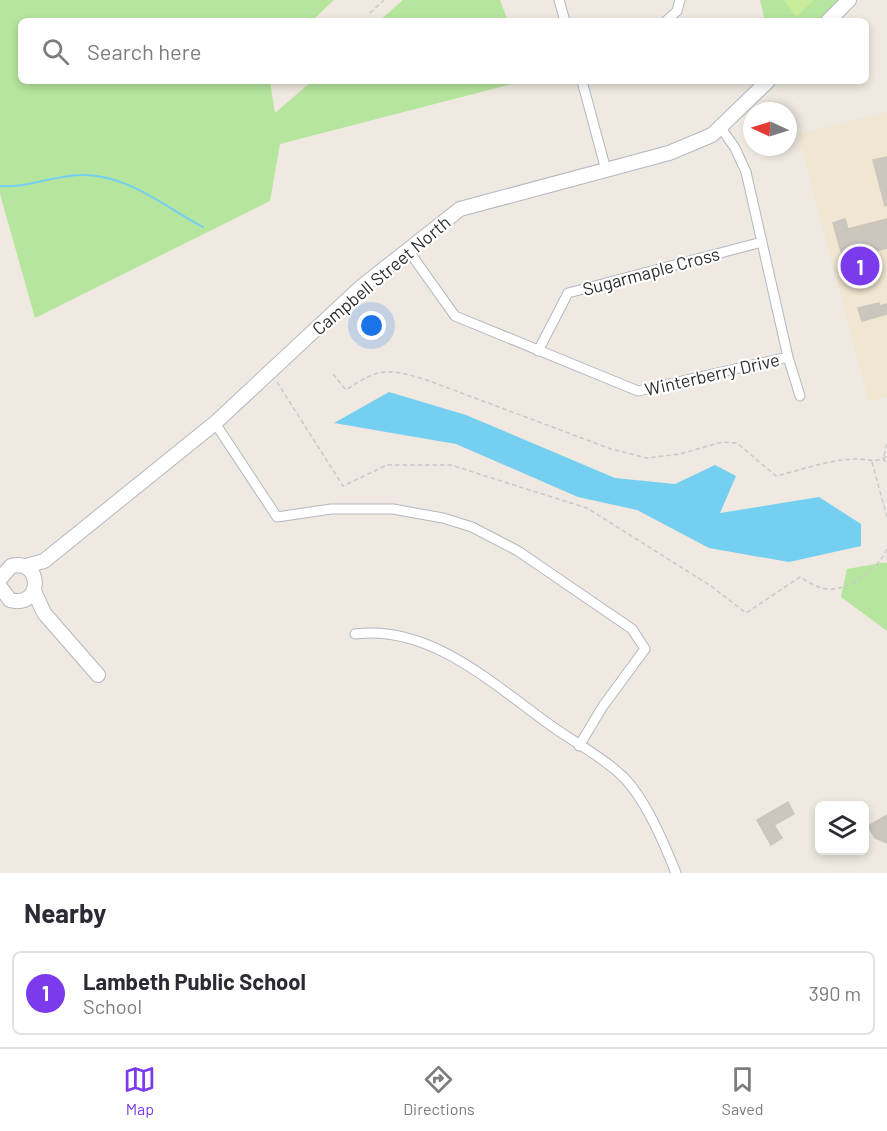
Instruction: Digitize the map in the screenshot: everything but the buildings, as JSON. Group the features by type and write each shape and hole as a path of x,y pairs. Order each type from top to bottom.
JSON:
{"street":[{"path":"559,0 564,18"},
{"path":"669,18 677,10 680,0"},
{"path":"831,18 849,0"},
{"path":"583,84 606,170"},
{"name":"Campbell Street North","path":"2,572 16,564 26,566 44,561 214,423 361,286 460,209 669,153 712,135 765,84"},
{"name":"Winterberry Drive","path":"408,250 455,316 638,391 788,357 746,172 735,148 721,128"},
{"name":"Sugarmaple Cross","path":"538,351 568,293 762,242"},
{"path":"788,357 800,396"},
{"path":"214,423 277,517 358,507 393,508 443,518 472,527 518,551 632,629 645,649 603,706 579,746"},
{"name":"Campbell Street North","path":"35,585 44,561"},
{"path":"26,566 44,613"},
{"path":"22,601 35,585"},
{"path":"2,593 44,613 98,675"},
{"path":"355,634 374,632 392,634 417,640 451,655 620,774 632,789 668,852 676,873"}],"path":[{"path":"370,13 384,0"},
{"path":"333,374 346,390 380,371 396,371 611,449 647,458 680,454 722,442 737,443 776,476 841,461 860,459 872,461 887,456"},
{"path":"269,372 285,392 343,486 387,465 451,465 587,507 711,586 746,613 800,577 823,589 843,588 872,568 884,557 887,549"},
{"path":"883,459 887,444"},
{"path":"883,459 887,463"},
{"path":"872,461 887,517"}],"shaded area":[{"path":"887,112 887,397 869,402 798,134"}],"green space":[{"path":"0,0 334,0 315,18 18,18 18,84 270,84 275,113 309,84 512,84 280,144 270,201 35,318 0,194"},
{"path":"403,0 500,0 507,18 382,18"},
{"path":"760,0 856,0 837,18 764,18"},
{"path":"784,0 814,0 796,17"},
{"path":"887,563 887,631 841,597 847,569"}],"water":[{"path":"389,392 466,415 615,478 675,484 715,465 736,476 720,513 819,497 861,524 861,546 789,562 709,548 637,510 578,497 456,444 334,423"}],"waterway":[{"path":"0,186 21,185 61,177 99,176 145,193 203,227"}],"place":[{"name":"Lambeth Public School","path":"860,266"}]}
